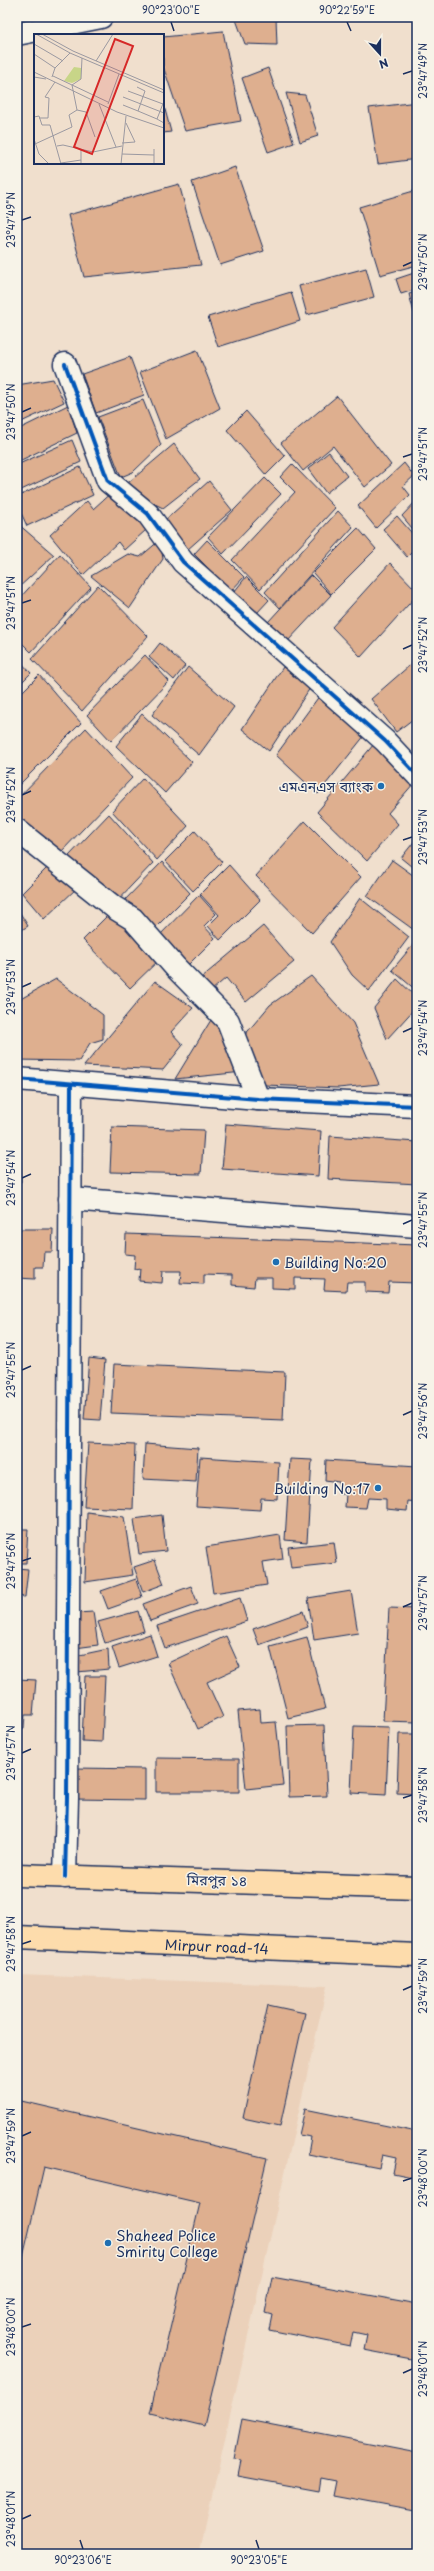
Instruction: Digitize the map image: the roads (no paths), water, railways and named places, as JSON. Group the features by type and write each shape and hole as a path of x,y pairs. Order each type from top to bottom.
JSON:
{"main road":[{"name":"মিরপুর ১৪","path":"17,1875 278,1882 417,1888"},
{"name":"Mirpur road-14","path":"17,1938 417,1955"}],"street":[{"path":"17,34 102,17"},
{"path":"65,364 108,481 148,514 183,562 385,741 417,775"},
{"path":"17,830 115,908 133,919 176,968 228,1021 258,1099"},
{"path":"17,1079 258,1099 417,1106"},
{"path":"64,1877 67,1798 71,1084"},
{"path":"70,1199 417,1226"}],"place":[{"name":"এমএনএস ব্যাংক","path":"381,786"},
{"name":"Building No:20","path":"276,1262"},
{"name":"Building No:17","path":"378,1488"},
{"name":"Shaheed Police Smirity College","path":"108,2243"}]}
